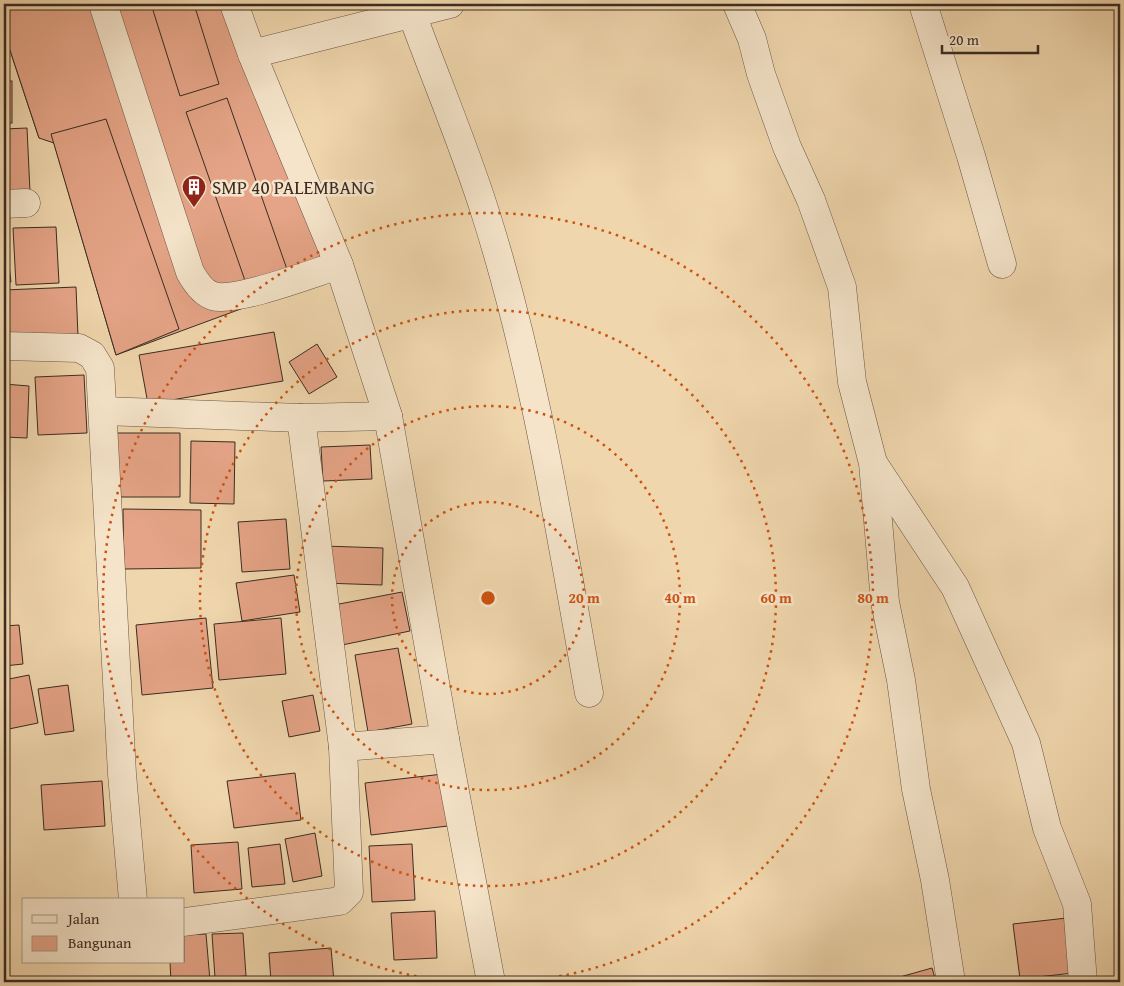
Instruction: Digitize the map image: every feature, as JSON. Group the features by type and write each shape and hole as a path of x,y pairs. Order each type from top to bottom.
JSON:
{"street":[{"path":"103,4 190,272 202,289 211,296 232,298 339,265"},
{"path":"234,4 252,54 339,265 388,416 445,738 491,982"},
{"path":"252,54 378,13 412,14 450,4"},
{"path":"737,4 752,39 761,74 787,147 811,200 842,288 852,382 873,463 885,602 901,680 916,789 935,880 951,982"},
{"path":"923,4 971,156 1002,264"},
{"path":"412,14 485,211 508,294 538,412 589,693"},
{"path":"4,346 79,348 86,350 97,361 100,368 122,774 133,898"},
{"path":"103,412 301,418 388,416"},
{"path":"185,922 340,901 347,896 350,889 343,748 301,418"},
{"path":"873,463 955,587 1026,743 1047,828 1077,904 1083,982"},
{"path":"343,748 445,738"}],"building":[{"path":"4,4 47,4 86,122 39,138 4,32"},
{"name":"SMP 40 PALEMBANG","path":"4,4 234,4 341,272 116,355 54,143 39,138 4,32"},
{"path":"151,4 194,4 219,84 180,96"},
{"path":"4,81 12,81 12,123 4,123"},
{"path":"227,98 289,275 248,289 186,112"},
{"path":"106,119 179,329 116,355 51,134"},
{"path":"27,128 30,192 4,193 4,129"},
{"path":"4,224 11,282 4,283"},
{"path":"56,227 59,283 16,285 13,228"},
{"path":"76,287 78,336 4,339 4,290"},
{"path":"274,332 283,381 148,404 139,355"},
{"path":"317,344 337,377 309,394 289,362"},
{"path":"84,375 87,433 38,435 35,377"},
{"path":"4,384 29,386 27,438 4,437"},
{"path":"114,433 180,433 180,497 115,497"},
{"path":"191,441 235,442 234,504 190,503"},
{"path":"370,445 372,479 323,481 321,447"},
{"path":"123,509 201,510 201,568 124,569"},
{"path":"286,519 290,569 242,572 238,522"},
{"path":"324,546 383,548 382,585 323,583"},
{"path":"294,575 300,612 242,621 236,583"},
{"path":"402,592 410,631 342,645 334,605"},
{"path":"206,618 213,688 142,695 136,625"},
{"path":"281,618 286,674 219,680 214,624"},
{"path":"19,625 23,664 4,666 4,626"},
{"path":"398,648 412,724 368,732 355,655"},
{"path":"29,675 38,723 4,730 4,680"},
{"path":"68,685 74,731 45,735 38,689"},
{"path":"313,695 320,731 289,737 282,701"},
{"path":"295,773 301,820 234,828 227,781"},
{"path":"443,774 448,826 371,835 365,783"},
{"path":"102,781 105,826 44,830 41,785"},
{"path":"315,833 322,876 293,882 285,839"},
{"path":"238,842 242,889 194,893 191,845"},
{"path":"280,844 285,884 252,887 248,848"},
{"path":"412,844 415,900 372,902 369,846"},
{"path":"435,911 437,958 394,960 391,913"},
{"path":"1067,918 1073,973 1020,979 1013,924"},
{"path":"243,933 246,976 215,978 212,934"},
{"path":"206,934 210,981 171,982 170,964 185,964 185,935"},
{"path":"331,948 334,982 271,982 269,953"},
{"path":"932,968 936,982 882,982"}],"place":[{"name":"SMP 40 PALEMBANG","path":"194,208"}]}
